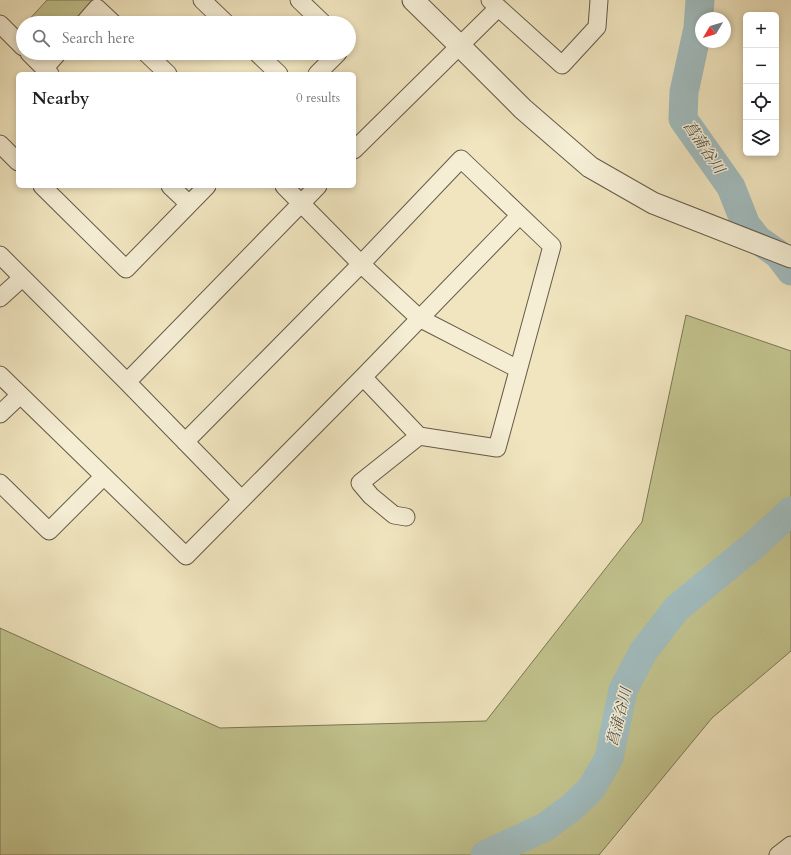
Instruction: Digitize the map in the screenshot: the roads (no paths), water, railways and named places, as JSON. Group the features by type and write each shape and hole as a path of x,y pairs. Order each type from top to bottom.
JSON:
{"street":[{"path":"202,0 219,16"},
{"path":"299,0 316,16"},
{"path":"413,0 460,44 523,109 590,167 653,203 791,257"},
{"path":"356,148 460,44 494,4 562,65 597,27 599,0"},
{"path":"91,16 98,8 106,16"},
{"path":"2,31 16,42"},
{"path":"36,60 47,71 54,60"},
{"path":"153,60 166,72"},
{"path":"264,60 277,72"},
{"path":"319,72 331,60"},
{"path":"0,144 16,160"},
{"path":"185,442 361,264 460,159 552,246 497,448 419,436 363,377"},
{"path":"44,188 126,269 206,188"},
{"path":"172,188 189,204"},
{"path":"286,188 361,264 419,318 518,369"},
{"path":"127,382 316,188"},
{"path":"0,376 186,556 363,377 519,216"},
{"path":"0,255 241,499"},
{"path":"0,298 22,278"},
{"path":"0,414 20,395"},
{"path":"406,517 394,514 371,496 360,483 419,436"},
{"path":"0,483 49,531 104,476"},
{"path":"778,855 791,845"}],"waterway":[{"name":"菖蒲谷川","path":"700,0 698,28 684,92 683,119 731,187 746,225 758,240 778,254 791,271"},
{"name":"菖蒲谷川","path":"485,855 545,827 571,808 591,789 609,758 623,690 643,652 677,608 753,546 791,511"}]}
